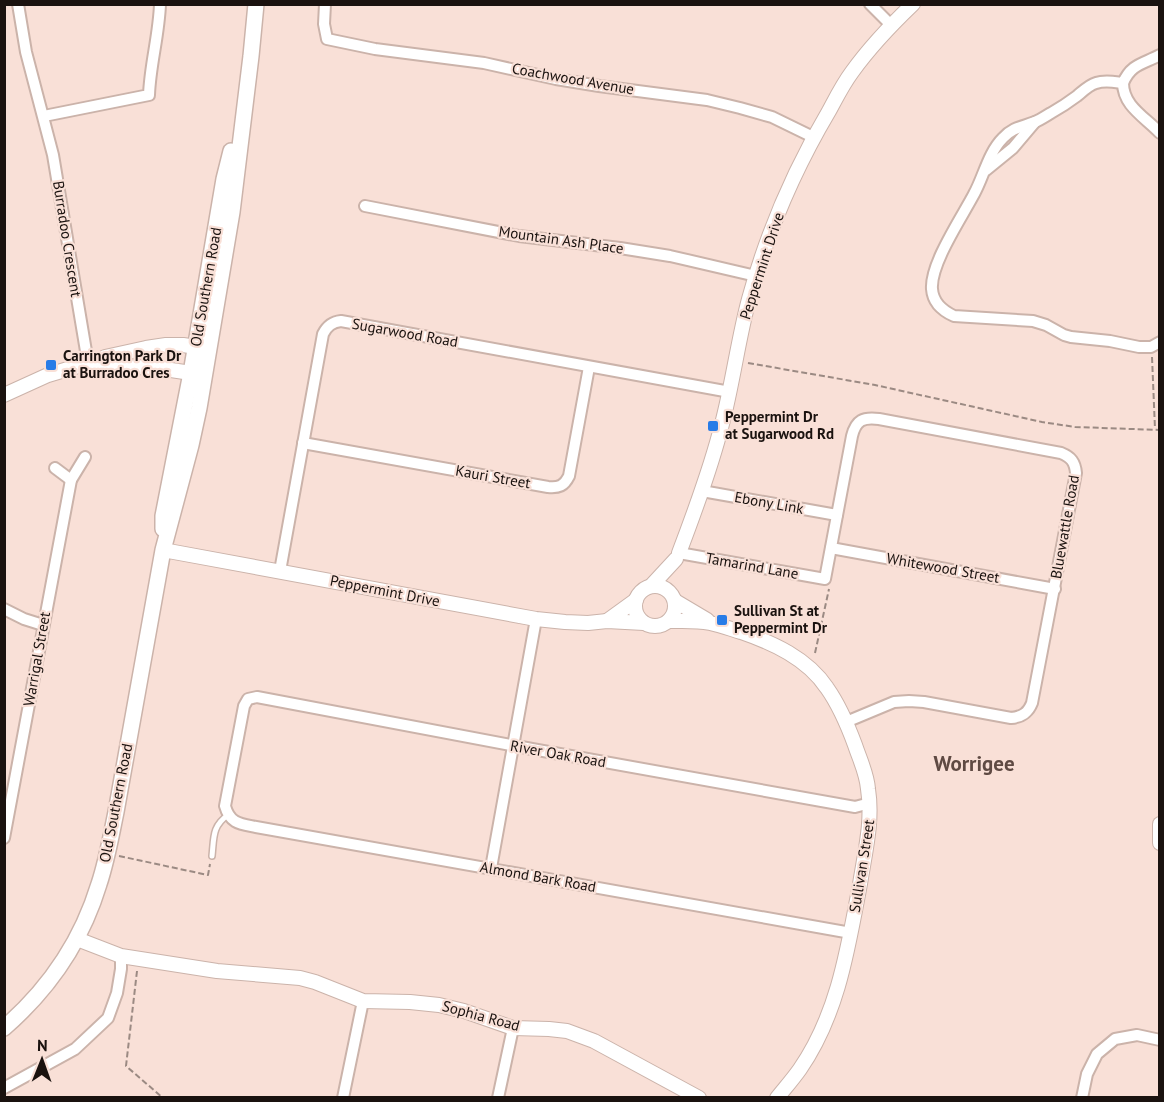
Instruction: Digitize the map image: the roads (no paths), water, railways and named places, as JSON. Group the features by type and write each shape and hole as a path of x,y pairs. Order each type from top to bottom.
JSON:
{"main road":[{"name":"Old Southern Road","path":"4,1028 31,1003 77,939 92,906 107,854 163,550 191,445 202,352 232,212 256,4"},
{"name":"Old Southern Road","path":"163,550 163,516 191,373 202,352"}],"street":[{"name":"Burradoo Crescent","path":"18,4 26,52 53,155 92,363"},
{"path":"44,116 149,95 160,4"},
{"name":"Coachwood Avenue","path":"325,4 324,24 327,39 387,50 484,63 556,79 707,100 772,117 813,138"},
{"path":"870,4 891,25"},
{"name":"Peppermint Drive","path":"674,598 677,556 714,453 756,276 790,183 851,73 891,25 913,4"},
{"path":"1160,55 1135,66 1123,83 1126,100 1160,133"},
{"path":"1123,83 1106,81 1092,84 1067,104 1035,122 1018,126 1003,137 994,148 975,194 943,252 935,273 932,290 939,306 954,316 1033,321 1071,337 1139,347 1155,345"},
{"path":"986,170 1013,148 1035,122"},
{"name":"Mountain Ash Place","path":"365,206 519,236 650,253 756,276"},
{"name":"Sugarwood Road","path":"280,571 323,334 326,328 335,322 341,321 730,392"},
{"path":"4,395 48,375 92,363 105,357 146,348 166,345 202,352"},
{"path":"92,363 106,368 151,367 191,373"},
{"name":"Kauri Street","path":"303,443 548,487 561,486 566,483 569,476 589,367"},
{"name":"Bluewattle Road","path":"825,579 854,427 858,422 865,419 879,419 1060,453 1072,459 1076,473 1030,709 1019,717 1011,718 924,702 894,702 846,722"},
{"name":"Warrigal Street","path":"4,838 71,480 85,457"},
{"path":"55,468 71,480"},
{"name":"Ebony Link","path":"702,491 837,515"},
{"name":"Whitewood Street","path":"831,548 1054,589"},
{"name":"Peppermint Drive","path":"163,550 536,619 588,623 607,621 645,623"},
{"name":"Peppermint Drive","path":"651,586 677,556"},
{"name":"Tamarind Lane","path":"677,556 825,579"},
{"path":"607,621 636,600 641,591 651,586 663,587 674,598 675,612 664,625 651,626 639,619 636,613 636,600"},
{"name":"Sullivan Street","path":"674,598 711,623"},
{"path":"4,609 24,619 44,625"},
{"path":"491,868 536,619"},
{"name":"Sullivan Street","path":"669,621 689,620 711,623 761,639 780,647 796,658 827,687 846,722 866,774 870,803 868,836 851,933 840,980 829,1015 816,1041 800,1069 777,1098"},
{"name":"River Oak Road","path":"228,815 225,806 244,706 248,699 257,697 855,807 870,803"},
{"name":"Almond Bark Road","path":"228,815 237,823 256,827 851,933"},
{"path":"1160,824 1160,843"},
{"name":"Sophia Road","path":"77,939 121,956 217,971 307,979 363,1001 439,1005 513,1028 558,1029 594,1041 699,1098"},
{"path":"4,1088 75,1049 108,1018 117,993 121,956"},
{"path":"343,1098 363,1001"},
{"path":"498,1098 513,1028"},
{"path":"1082,1098 1087,1074 1097,1054 1115,1040 1137,1035 1160,1040"}],"lane":[{"path":"1003,137 1013,148"},
{"path":"212,856 216,828 220,820 228,815"}],"place":[{"name":"Carrington Park Dr at Burradoo Cres","path":"51,365"},
{"name":"Peppermint Dr at Sugarwood Rd","path":"713,426"},
{"name":"Sullivan St at Peppermint Dr","path":"722,620"}],"district":[{"name":"Worrigee","path":"974,764"}]}
